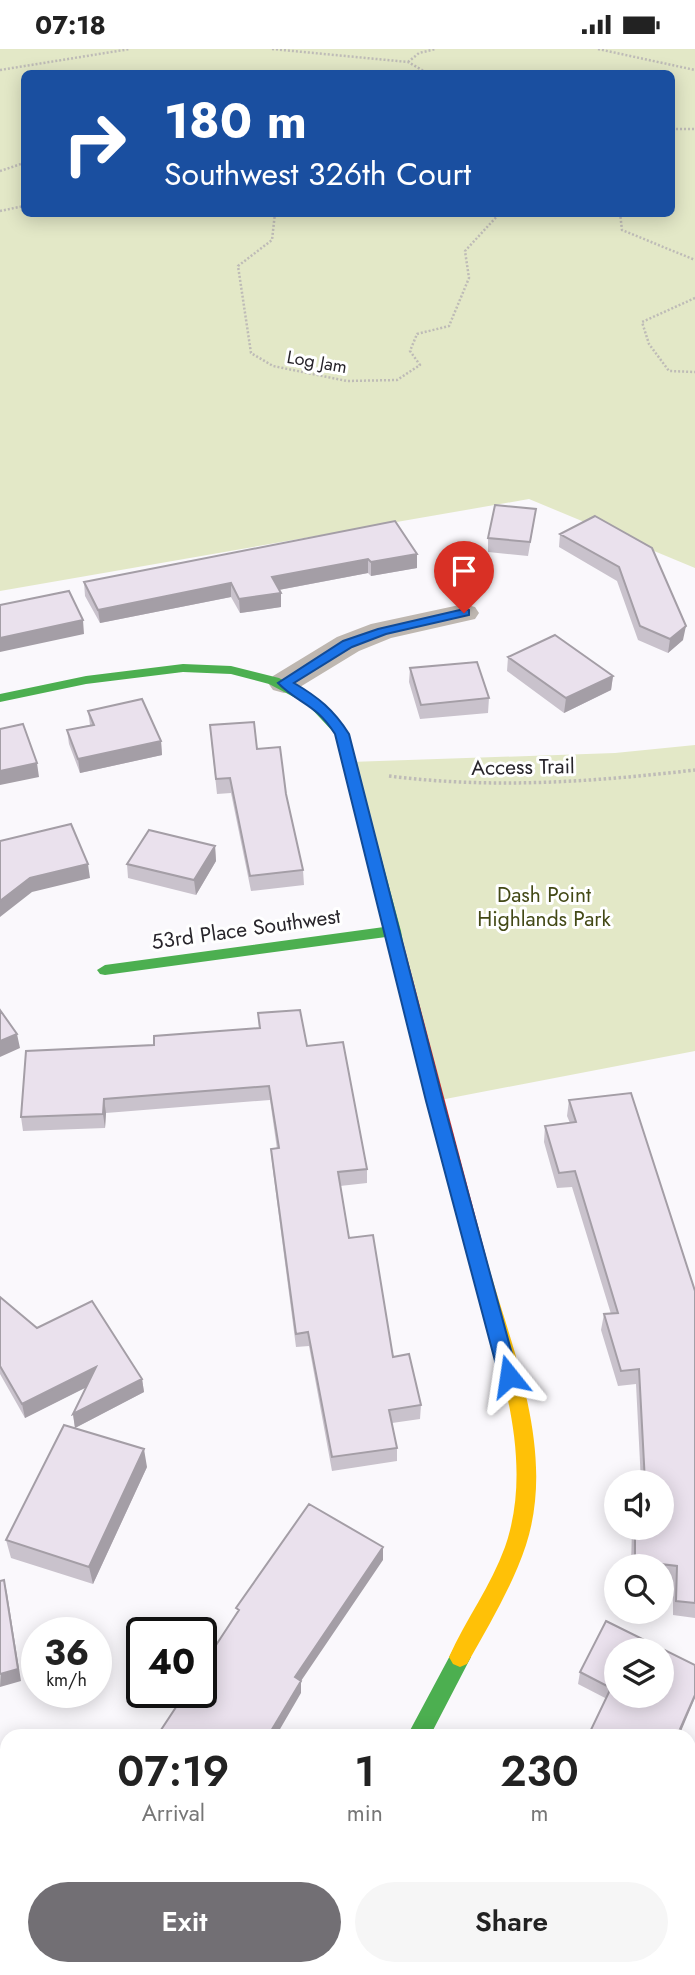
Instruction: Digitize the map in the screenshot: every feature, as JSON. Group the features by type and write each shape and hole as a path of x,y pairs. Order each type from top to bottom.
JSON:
{"street":[{"path":"284,683 348,644 382,631 464,613"},
{"path":"0,698 150,669 245,674 284,683 315,701 331,716 342,734 435,1101 523,1426 527,1485 521,1528 501,1581 422,1729"},
{"name":"53rd Place Southwest","path":"105,969 393,930"}],"path":[{"path":"0,69 130,49"},
{"path":"272,49 408,62 422,70"},
{"path":"408,62 419,53 436,49"},
{"path":"598,49 695,70"},
{"path":"675,129 695,129"},
{"path":"0,171 21,164"},
{"path":"0,211 21,207"},
{"name":"Log Jam","path":"275,217 272,240 238,267 251,353 273,366 347,381 397,380 420,365 410,351 417,334 449,326 469,278 466,251 496,217"},
{"path":"620,217 622,230 695,260"},
{"path":"695,298 642,322 649,344 669,371 695,372"},
{"name":"Access Trail","path":"352,770 425,782 493,787 556,785 695,770"}],"green space":[{"path":"0,49 695,49 695,568 529,499 0,591"},
{"name":"Dash Point Highlands Park","path":"695,745 695,1051 435,1101 350,762 615,753"}],"building":[{"path":"495,505 536,509 530,542 488,538"},
{"path":"595,516 652,548 686,626 670,639 640,626 619,567 560,534"},
{"path":"395,521 417,554 371,562 368,559 272,577 281,593 239,599 231,583 98,610 84,582"},
{"path":"69,591 83,620 0,638 0,605"},
{"path":"555,635 613,676 566,698 508,657"},
{"path":"477,662 489,698 421,705 410,668"},
{"path":"142,699 161,741 78,759 67,730 94,725 88,711"},
{"path":"254,722 257,749 280,747 286,794 303,870 250,876 230,778 216,779 210,725"},
{"path":"23,724 37,763 0,771 0,729"},
{"path":"71,824 88,864 30,878 0,901 0,841"},
{"path":"149,830 215,846 194,880 127,864"},
{"path":"0,1010 17,1034 0,1041"},
{"path":"300,1010 307,1046 343,1042 367,1169 338,1172 349,1238 373,1235 393,1357 409,1354 421,1405 389,1410 397,1448 332,1457 308,1332 296,1334 271,1149 279,1148 269,1086 104,1099 103,1114 21,1117 26,1051 154,1045 154,1036 260,1028 258,1013"},
{"path":"631,1093 695,1291 695,1603 676,1601 677,1566 674,1566 674,1554 635,1554 635,1540 674,1540 674,1470 644,1470 639,1369 621,1371 604,1314 618,1313 575,1171 559,1173 545,1126 576,1122 569,1100"},
{"path":"0,1297 37,1328 92,1301 142,1379 73,1414 96,1367 22,1404 0,1366"},
{"path":"64,1425 144,1449 89,1567 6,1540"},
{"path":"309,1504 383,1547 295,1677 301,1681 272,1729 162,1729 175,1708 217,1708 217,1644 239,1610 236,1608"},
{"path":"4,1580 18,1669 0,1674 0,1581"},
{"path":"604,1624 612,1624 640,1638 604,1638 604,1684 580,1672"},
{"path":"674,1655 695,1665 695,1695 680,1729 591,1729 604,1703 604,1708 674,1708"}],"traffic: fast":[{"path":"0,698 86,680 183,668 231,670 274,681 312,701 342,734 395,942"},
{"path":"105,970 393,931"},
{"path":"422,1729 460,1657"}],"traffic: slow":[{"path":"460,1657 510,1560 521,1526 526,1493 522,1427 507,1360 479,1264"}],"traffic: jam":[{"path":"395,942 479,1264"}],"route":[{"path":"464,613 382,631 348,644 284,683 315,701 331,716 342,734 435,1101 509,1376"}]}
